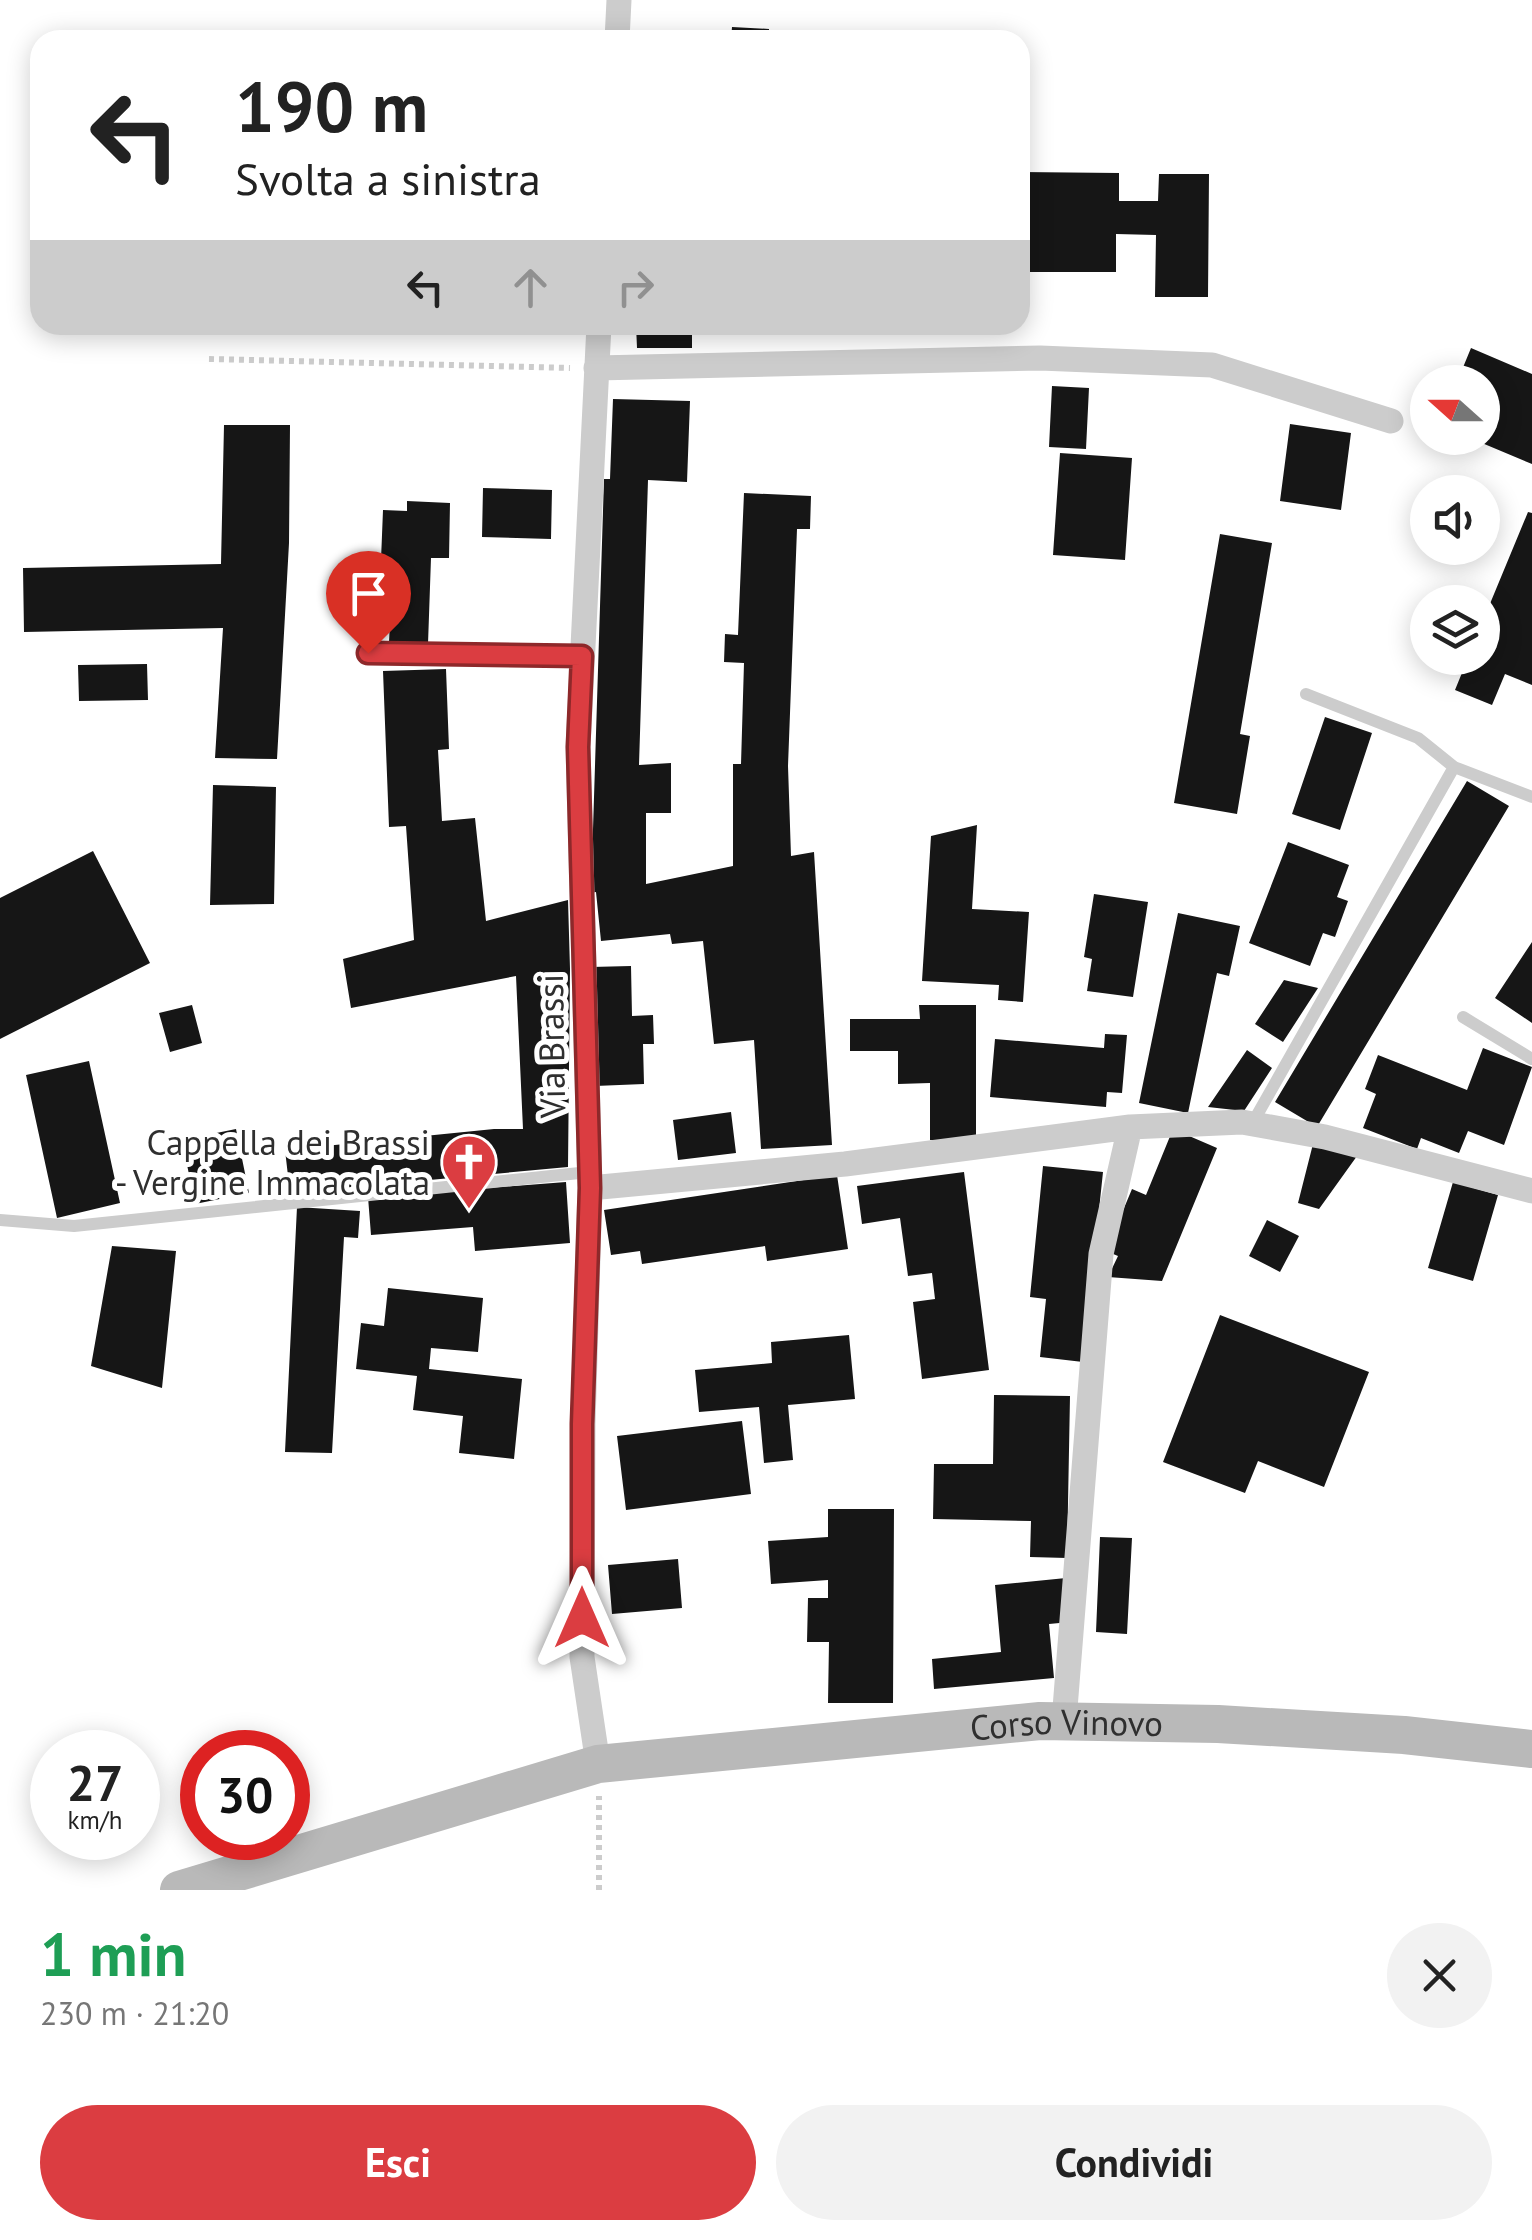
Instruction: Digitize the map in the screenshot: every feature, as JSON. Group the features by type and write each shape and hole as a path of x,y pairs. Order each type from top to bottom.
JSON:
{"street":[{"path":"618,30 619,0"},
{"name":"Via Brassi","path":"598,335 578,747 589,1180 582,1424 582,1657 598,1764"},
{"path":"596,368 1040,358 1212,365 1391,422"},
{"path":"589,1180 846,1164 1130,1127 1252,1124 1325,1136 1532,1190"},
{"path":"1064,1721 1101,1254 1130,1127"},
{"name":"Corso Vinovo","path":"179,1890 598,1764 1064,1721 1218,1724 1385,1734 1532,1750"}],"lane":[{"path":"368,653 582,656"},
{"path":"1306,694 1418,738 1454,768 1532,796"},
{"path":"1252,1124 1454,768"},
{"path":"1463,1018 1532,1059"},
{"path":"0,1220 74,1226 589,1180"}],"path":[{"path":"209,359 596,368"},
{"path":"598,1764 599,1890"}],"building":[{"path":"732,27 769,29 769,30 732,30"},
{"path":"1030,172 1119,173 1119,201 1158,201 1159,174 1209,174 1208,297 1155,297 1156,235 1116,234 1116,272 1030,272"},
{"path":"636,335 692,335 692,348 637,348"},
{"path":"1471,348 1532,374 1532,464 1500,451 1500,365 1464,365"},
{"path":"1052,386 1089,388 1086,449 1049,447"},
{"path":"613,399 690,401 687,482 648,480 639,765 671,763 671,813 646,813 646,884 733,866 733,764 741,764 744,663 724,662 725,634 738,635 744,493 811,496 810,529 797,529 788,766 791,856 814,852 832,1145 761,1149 754,1040 714,1044 703,941 672,944 670,934 601,941 596,892 591,893 604,479 610,479"},
{"path":"1290,424 1351,433 1341,510 1280,501"},
{"path":"224,425 290,425 289,543 277,759 215,758 223,628 24,632 23,568 221,564"},
{"path":"1060,453 1132,458 1125,560 1053,555"},
{"path":"483,488 552,490 551,539 482,537"},
{"path":"407,501 450,503 449,558 431,558 428,644 389,642 393,561 381,560 383,510 407,511"},
{"path":"1528,512 1532,513 1532,685 1505,674 1492,705 1455,690 1461,675 1500,675 1498,585"},
{"path":"1220,534 1272,543 1240,734 1250,736 1237,814 1174,803"},
{"path":"147,664 148,700 79,701 78,665"},
{"path":"446,669 449,749 438,750 442,821 475,818 486,921 568,900 568,1167 290,1193 285,1150 523,1129 516,976 351,1008 343,959 414,940 406,826 389,827 383,671"},
{"path":"1325,717 1372,733 1340,830 1292,814"},
{"path":"1467,781 1509,806 1317,1127 1275,1102"},
{"path":"213,785 276,787 274,904 210,905"},
{"path":"977,825 972,909 1029,912 1023,1002 998,1000 999,985 922,981 931,836"},
{"path":"1288,842 1349,865 1337,897 1348,901 1335,937 1323,933 1310,966 1249,943"},
{"path":"93,851 150,963 0,1039 0,898"},
{"path":"1094,894 1148,902 1133,997 1087,991 1092,959 1084,957"},
{"path":"1178,913 1240,926 1229,976 1217,973 1188,1113 1139,1103"},
{"path":"1532,942 1532,1023 1495,998"},
{"path":"631,966 632,1016 653,1015 654,1044 643,1044 644,1084 595,1086 591,967"},
{"path":"1284,980 1318,988 1283,1042 1255,1024"},
{"path":"192,1005 202,1043 170,1052 159,1013"},
{"path":"919,1005 976,1005 976,1140 930,1140 930,1083 898,1084 898,1051 850,1051 850,1019 920,1019"},
{"path":"1105,1034 1127,1035 1122,1093 1107,1092 1106,1107 990,1097 995,1039 1104,1048"},
{"path":"1483,1048 1532,1067 1504,1145 1468,1131 1459,1153 1421,1138 1417,1149 1363,1128 1376,1094 1365,1089 1378,1055 1467,1090"},
{"path":"1247,1050 1272,1068 1244,1111 1208,1107"},
{"path":"89,1061 120,1203 57,1218 26,1075"},
{"path":"731,1112 736,1153 678,1160 673,1120"},
{"path":"236,1129 249,1193 195,1204 182,1140"},
{"path":"1173,1129 1217,1148 1162,1281 1108,1277 1118,1256 1106,1251 1132,1189 1146,1195"},
{"path":"1313,1144 1357,1156 1319,1209 1298,1203"},
{"path":"1043,1166 1103,1172 1083,1362 1040,1357 1046,1299 1030,1297"},
{"path":"964,1172 989,1370 922,1379 913,1302 935,1299 932,1273 908,1276 900,1218 862,1224 857,1186"},
{"path":"837,1175 848,1249 767,1261 765,1246 642,1264 640,1251 611,1255 604,1210"},
{"name":"Cappella dei Brassi - Vergine Immacolata","path":"566,1182 570,1243 475,1251 473,1227 371,1235 368,1197"},
{"path":"1453,1182 1498,1195 1473,1281 1428,1268"},
{"path":"297,1207 360,1211 358,1238 344,1237 332,1453 285,1452"},
{"path":"1267,1220 1299,1236 1280,1272 1249,1256"},
{"path":"112,1246 176,1251 162,1388 91,1366"},
{"path":"388,1288 483,1298 478,1352 431,1348 429,1369 522,1379 514,1459 459,1453 463,1416 413,1410 417,1376 356,1369 361,1323 384,1326"},
{"path":"1220,1315 1369,1372 1324,1487 1258,1461 1245,1493 1163,1462"},
{"path":"849,1335 855,1399 788,1405 793,1460 764,1463 759,1407 699,1412 695,1370 772,1363 771,1342"},
{"path":"994,1395 1070,1396 1067,1558 1030,1557 1031,1521 933,1519 934,1464 993,1464"},
{"path":"742,1421 751,1494 626,1510 617,1436"},
{"path":"828,1509 894,1509 893,1703 828,1703 829,1642 807,1642 808,1598 828,1598 828,1580 771,1584 768,1541 828,1537"},
{"path":"1100,1537 1132,1538 1127,1634 1096,1632"},
{"path":"678,1559 682,1608 612,1614 608,1565"},
{"path":"1066,1578 1070,1622 1049,1624 1054,1678 934,1689 932,1659 1001,1652 995,1585"}],"place":[{"name":"Cappella dei Brassi - Vergine Immacolata","path":"469,1211"}],"route":[{"path":"368,653 582,656 578,747 590,1188 582,1424 582,1618"}]}
